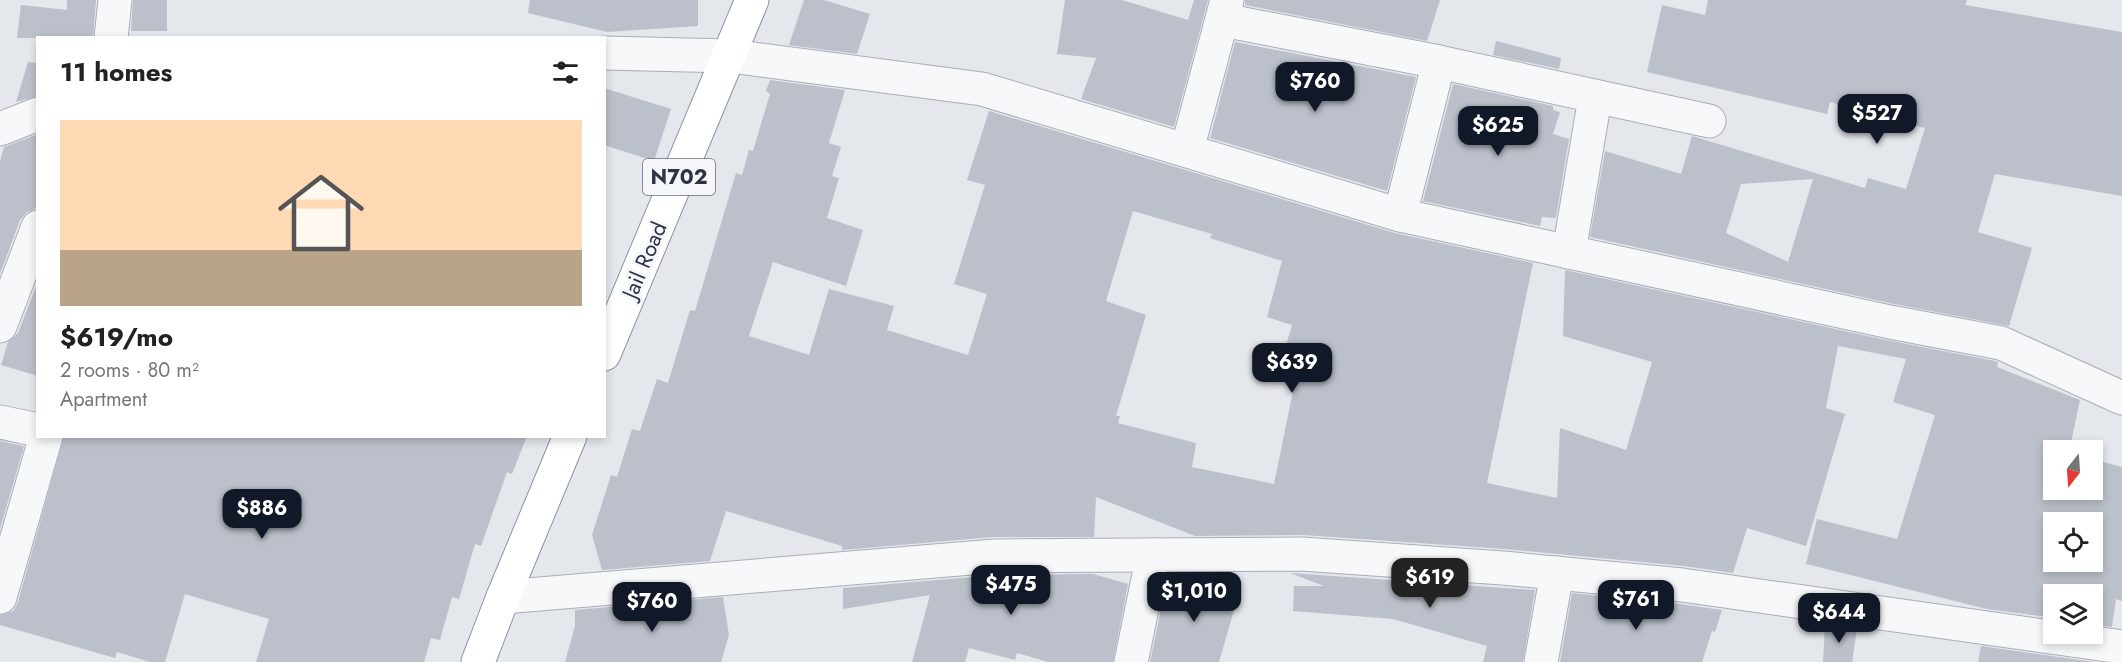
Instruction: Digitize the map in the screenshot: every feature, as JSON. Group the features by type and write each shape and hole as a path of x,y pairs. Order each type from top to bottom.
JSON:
{"highway":[{"name":"Jail Road","path":"606,349 752,0"},
{"path":"478,662 569,438"}],"street":[{"path":"111,36 115,0"},
{"path":"1187,150 1225,10 1595,98 1709,121"},
{"path":"606,53 730,56 982,89 1400,215 1890,322 2001,343 2122,398"},
{"path":"1400,215 1439,62"},
{"path":"1569,252 1595,98"},
{"path":"0,129 36,115"},
{"path":"0,326 6,294 36,231"},
{"path":"0,422 36,430"},
{"path":"0,597 45,438"},
{"path":"503,597 995,556 1302,554 1682,585 2122,647"},
{"path":"1131,662 1153,555"},
{"path":"1541,662 1557,573"}],"building":[{"path":"67,0 96,0 93,36 17,38 21,5 67,10"},
{"path":"133,0 167,0 167,31 131,31"},
{"path":"530,0 698,0 698,26 607,32 528,13"},
{"path":"804,0 824,0 870,14 857,54 789,45"},
{"path":"1065,0 1122,0 1188,20 1194,0 1208,0 1174,127 1081,99 1096,58 1057,54"},
{"path":"1245,0 1440,0 1427,41 1245,5"},
{"path":"1708,0 1967,0 1965,5 2122,32 2122,196 1995,174 1978,232 2032,248 2009,326 1894,304 1590,237 1605,151 1681,174 1692,136 1865,188 1868,178 1906,189 1925,128 1830,102 1827,114 1647,72 1662,5 1705,15","holes":["1813,179 1788,262 1726,233 1741,184"]},
{"path":"1496,41 1561,58 1559,69 1493,55"},
{"path":"1235,42 1416,77 1387,191 1210,138"},
{"path":"28,62 36,63 36,97 16,102"},
{"path":"770,80 845,90 829,143 841,147 832,176 839,178 827,218 863,230 846,286 773,262 749,336 809,355 829,289 894,306 887,330 968,355 987,294 954,284 985,185 967,180 989,111 1395,233 1533,263 1487,483 1557,498 1560,428 1626,450 1652,362 1563,336 1565,270 1998,362 1997,367 2080,400 2071,440 2043,440 2043,500 2103,500 2103,462 2122,467 2122,601 2116,599 2112,627 2103,626 2103,584 2043,584 2043,617 1987,609 1806,564 1817,519 1897,539 1935,415 1893,402 1906,359 1838,346 1826,408 1845,414 1806,546 1747,528 1733,573 1684,566 1505,549 1303,535 1195,536 1096,497 1094,537 993,537 842,550 842,546 726,511 710,561 602,570 592,535 611,475 617,477 632,429 640,431 657,379 668,383 690,310 695,311 736,173 742,175 749,150 753,151 770,94 766,91","holes":["1133,211 1212,234 1210,238 1282,261 1267,317 1292,325 1284,352 1300,357 1274,484 1192,467 1196,443 1118,423 1120,416 1116,416 1146,315 1106,301"]},
{"path":"1453,84 1553,106 1553,110 1560,112 1553,134 1569,139 1556,218 1542,217 1540,226 1423,201"},
{"path":"606,89 671,109 654,161 606,146"},
{"path":"36,135 36,206 35,209 27,212 20,220 0,274 0,161 4,147"},
{"path":"36,286 36,375 1,365 8,342 18,333"},
{"path":"63,438 526,438 512,474 507,472 481,546 475,544 459,599 452,597 440,640 431,638 424,662 256,662 269,619 185,594 165,662 150,662 117,652 115,658 0,625 0,615 13,611 18,602"},
{"path":"0,441 24,446 0,529"},
{"path":"1290,573 1535,590 1523,662 1483,662 1487,646 1393,619 1293,611 1294,586 1324,586"},
{"path":"1093,574 1128,584 1113,662 1048,662 1017,653 1015,660 969,648 965,662 912,662 930,595 843,609 843,588 996,575"},
{"path":"1166,585 1241,586 1219,662 1150,662"},
{"path":"1572,593 1722,610 1702,662 1560,662"},
{"path":"723,597 729,635 721,662 565,662 575,626 575,610"},
{"path":"1825,624 1857,629 1852,662 1823,662"},
{"path":"1981,646 2094,662 1978,662"}]}
